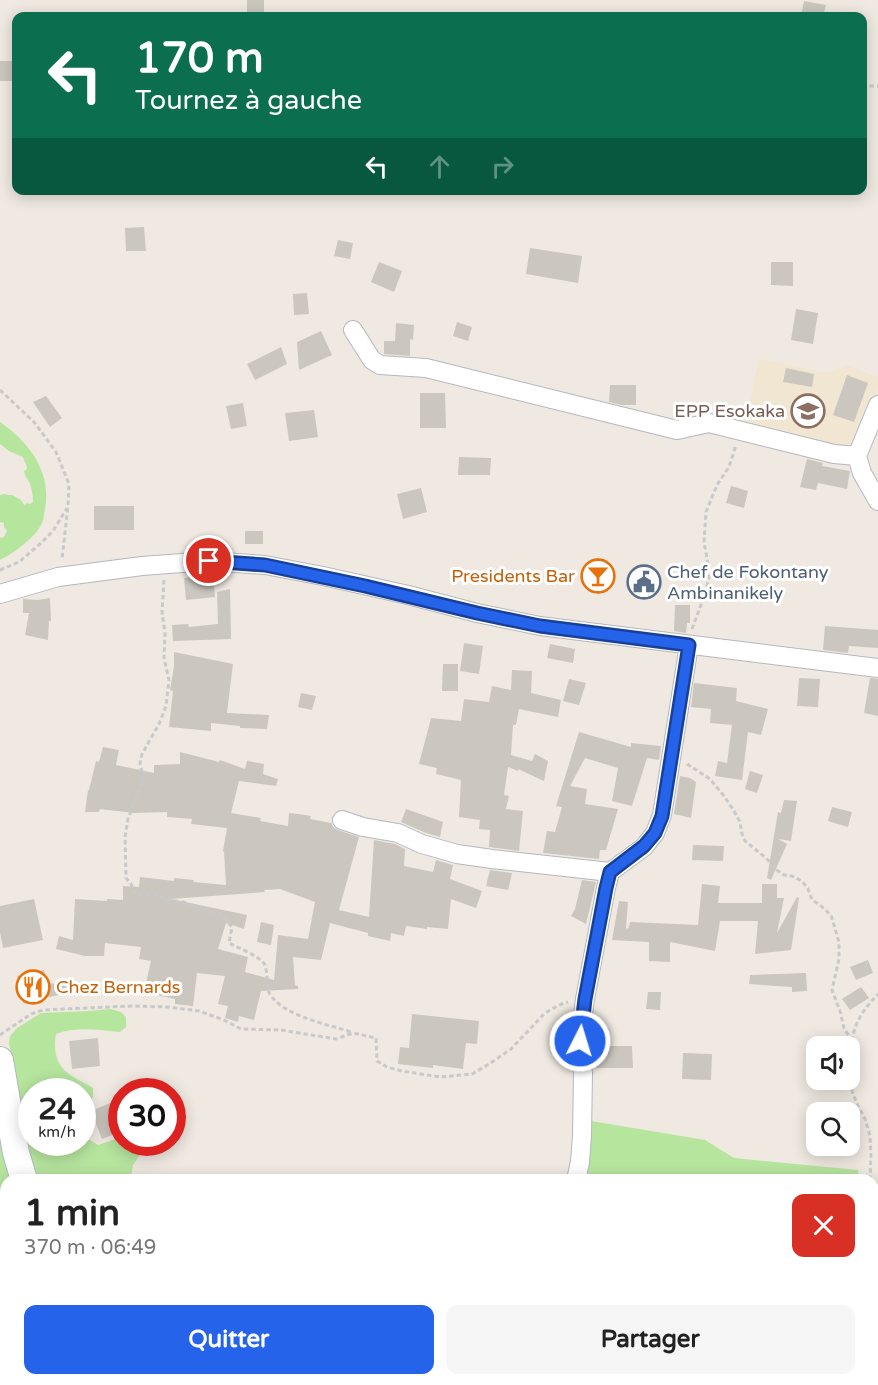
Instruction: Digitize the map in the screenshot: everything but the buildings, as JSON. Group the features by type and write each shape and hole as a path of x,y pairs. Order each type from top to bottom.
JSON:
{"main road":[{"path":"0,1060 16,1153 22,1174"}],"street":[{"path":"352,330 372,360 380,365 426,368 677,430 709,423 834,454 857,456"},
{"path":"878,405 857,456 862,473 878,501"},
{"path":"0,594 58,577 164,564 209,561 265,565 540,626 878,668"},
{"path":"577,1174 582,1135 583,1073 580,1054 585,999 606,888 610,872 644,846 655,833 662,816 689,645"},
{"path":"342,820 398,834 457,854 610,872"}],"path":[{"path":"0,390 34,422 56,453 69,484 63,553 58,577"},
{"path":"689,645 708,577 704,542 706,512 717,485 729,467 740,432"},
{"path":"0,570 19,562 40,544 53,531 68,506"},
{"path":"164,564 162,612 165,633 164,658 169,680 166,706 142,754 140,763 142,782 128,819 125,837 126,878 136,895 158,895 221,915 232,927 229,943 255,956 264,964 269,994 277,1003 295,1014 376,1038 377,1061 387,1067 412,1073 440,1077 471,1074 512,1049 545,1013 559,1005 585,999"},
{"path":"672,752 710,779 724,796 740,822 745,842 766,858 778,872 802,881 812,900 831,915 839,942 839,959 832,990 844,1028 849,1036"},
{"path":"853,1036 854,1028 866,1008 878,994"},
{"path":"0,1035 31,1014 43,1010 131,1005 168,1006 199,1011 241,1029 281,1030 336,1039 353,1033"},
{"path":"852,1090 870,1136 870,1174"}],"shaded area":[{"name":"EPP Esokaka","path":"759,359 823,372 848,366 878,377 875,397 855,438 849,445 841,447 745,426"}],"green space":[{"path":"0,422 20,439 36,459 45,483 46,495 43,520 35,534 0,560 0,538 4,537 7,531 4,523 0,522 0,495 12,495 21,500 24,505 33,502 31,486 24,471 27,466 23,457 0,444"},
{"path":"110,1009 121,1012 126,1017 126,1027 120,1032 80,1029 56,1034 55,1046 59,1063 75,1078 18,1078 18,1090 9,1043 10,1036 17,1028 41,1013"},
{"path":"591,1121 705,1140 734,1158 858,1170 858,1174 585,1174"},
{"path":"0,1138 8,1174 0,1174"},
{"path":"108,1142 108,1156 139,1156 133,1165 131,1174 37,1174 31,1156 96,1156 96,1144"}],"place":[{"name":"EPP Esokaka","path":"808,411"},
{"name":"Presidents Bar","path":"598,576"},
{"name":"Chef de Fokontany Ambinanikely","path":"644,582"},
{"name":"Chez Bernards","path":"33,987"}],"route":[{"path":"209,561 265,565 322,576 540,626 689,645 662,816 655,833 644,846 610,872 585,999 580,1041"}]}
